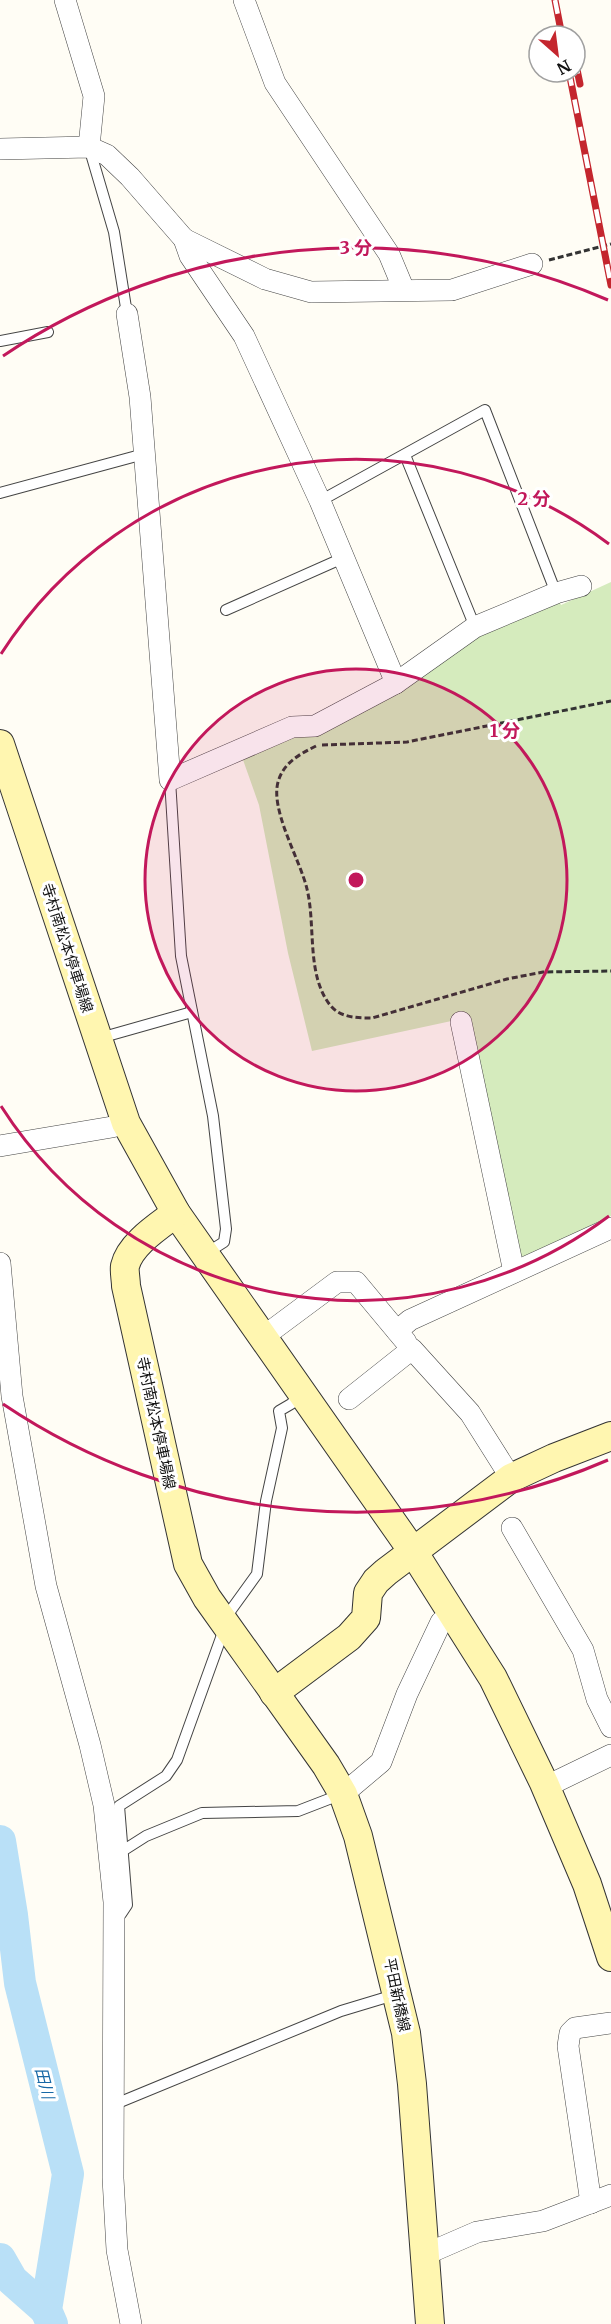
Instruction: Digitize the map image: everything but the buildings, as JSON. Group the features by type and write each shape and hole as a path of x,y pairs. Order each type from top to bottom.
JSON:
{"main road":[{"name":"寺村南松本停車場線","path":"0,744 126,1123 176,1213 152,1231 133,1250 125,1266 126,1286 188,1564 207,1598 274,1693"},
{"path":"176,1213 414,1553 493,1678 545,1787 587,1884 611,1958"},
{"path":"274,1693 350,1637 366,1618 368,1593 376,1581 511,1478 611,1436"},
{"name":"平田新橋線","path":"274,1693 303,1731 343,1794 368,1871 406,2033 430,2324"}],"street":[{"path":"65,0 94,96 89,147"},
{"path":"244,0 274,82 389,254 404,290"},
{"path":"0,149 89,147 107,155 130,177 184,239 190,256 244,336 320,501 396,683"},
{"path":"184,239 265,279 311,292 452,290 532,264"},
{"path":"127,314 140,397 170,780 292,728 315,726 396,683 475,627 556,593 581,586"},
{"path":"461,1022 514,1272"},
{"path":"0,1146 126,1123"},
{"path":"397,1331 410,1320 611,1228"},
{"path":"0,1263 12,1396 46,1586 90,1745 104,1805 114,1917 113,2178 117,2250 130,2324"},
{"path":"263,1337 337,1282 356,1282 470,1413 511,1478"},
{"path":"348,1399 412,1349"},
{"path":"512,1528 583,1650 597,1699 611,1727"},
{"path":"343,1794 381,1762 407,1694 441,1622"},
{"path":"545,1787 611,1755"},
{"path":"591,2204 568,2046 570,2033 575,2028 611,2023"},
{"path":"424,2255 477,2232 543,2221 611,2195"}],"lane":[{"path":"89,147 114,232 127,314"},
{"path":"0,341 48,332"},
{"path":"320,501 485,410 556,593"},
{"path":"0,493 144,454"},
{"path":"405,455 475,627"},
{"path":"226,610 343,558"},
{"path":"170,780 181,956 213,1116 226,1229 224,1242 205,1254"},
{"path":"97,1039 192,1012"},
{"path":"114,1917 121,1914 127,1905 119,1806 166,1776 177,1760 225,1623 231,1610 257,1574 266,1501 282,1428 279,1411 302,1394"},
{"path":"124,1850 146,1836 202,1813 298,1811 343,1794"},
{"path":"113,2105 341,2011 397,1994"}],"path":[{"path":"532,264 611,244"},
{"path":"611,701 407,742 316,746 299,754 285,767 278,780 277,798 283,825 307,888 316,968 321,991 332,1008 351,1018 372,1018 429,1000 543,972 611,971"}],"green space":[{"path":"611,582 611,1216 524,1257 518,1255 470,1017 312,1051 288,953 259,805 242,757 480,635 558,598 561,605"}],"waterway":[{"name":"田川","path":"0,1841 20,1983 68,2174 46,2310 52,2324"},
{"path":"0,2259 12,2280 46,2310"}],"railway":[{"path":"555,0 560,24"},
{"path":"571,84 611,285"}]}
